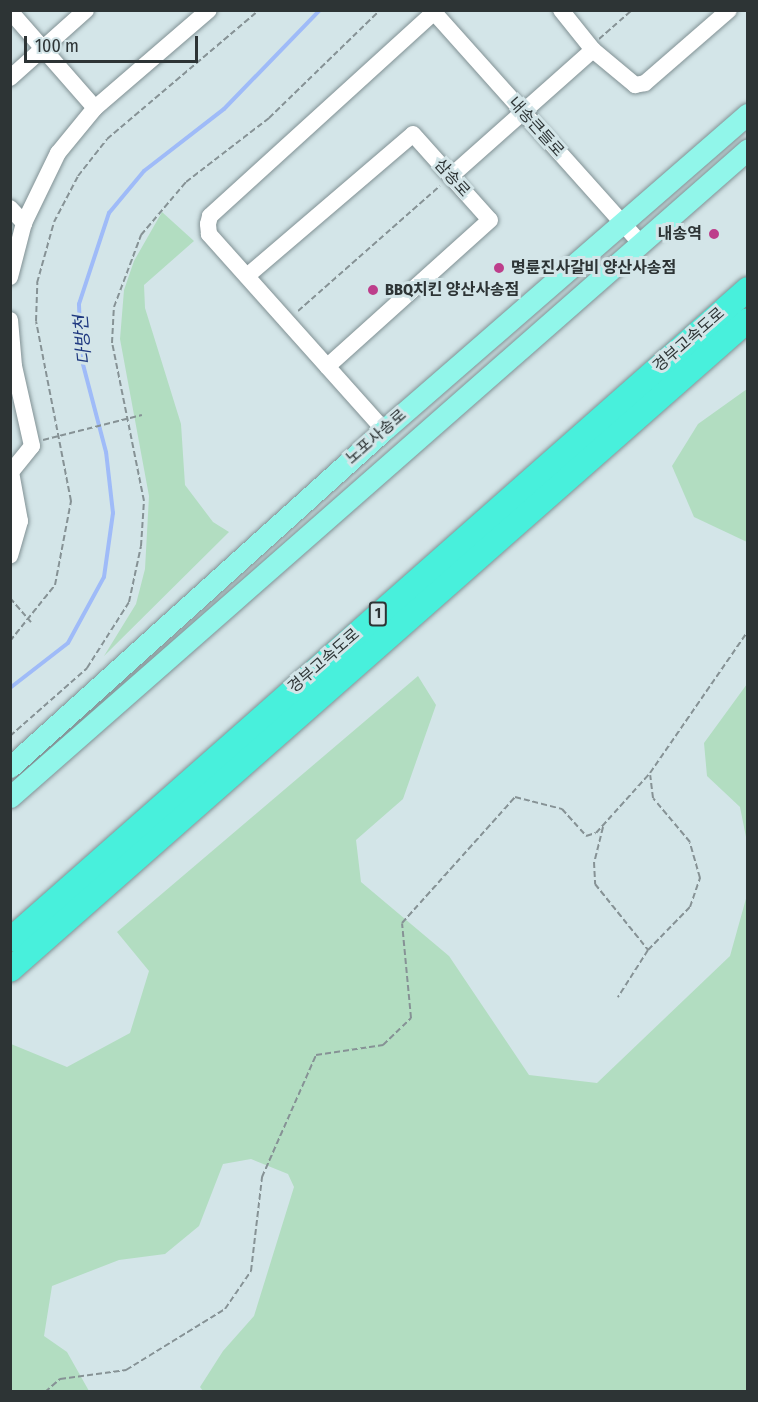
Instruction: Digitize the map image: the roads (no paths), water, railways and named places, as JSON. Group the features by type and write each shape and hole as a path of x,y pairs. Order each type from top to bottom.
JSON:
{"highway":[{"name":"경부고속도로","path":"10,940 747,289"},
{"name":"경부고속도로","path":"10,970 747,320"}],"main road":[{"name":"노포사송로","path":"10,767 384,430 747,114"},
{"name":"노포사송로","path":"10,796 747,149"}],"street":[{"path":"10,78 86,10"},
{"path":"11,281 24,222 58,153 95,108 209,10"},
{"path":"561,10 592,48 626,82 645,83 729,10"},
{"path":"10,11 95,108"},
{"path":"384,430 209,234 210,216 434,11"},
{"name":"내송큰들로","path":"434,11 640,243"},
{"path":"451,176 525,114 592,48"},
{"name":"삼송로","path":"248,276 413,134 490,220 327,367"},
{"path":"10,208 24,222"},
{"path":"10,320 12,367 32,443 29,454 11,472 20,521 10,556"}],"waterway":[{"name":"다방천","path":"10,688 68,643 104,577 113,513 106,452 81,357 79,304 109,213 144,171 224,109 320,10"}],"place":[{"name":"내송역","path":"714,234"},
{"name":"명륜진사갈비 양산사송점","path":"499,268"},
{"name":"BBQ치킨 양산사송점","path":"373,290"}]}
